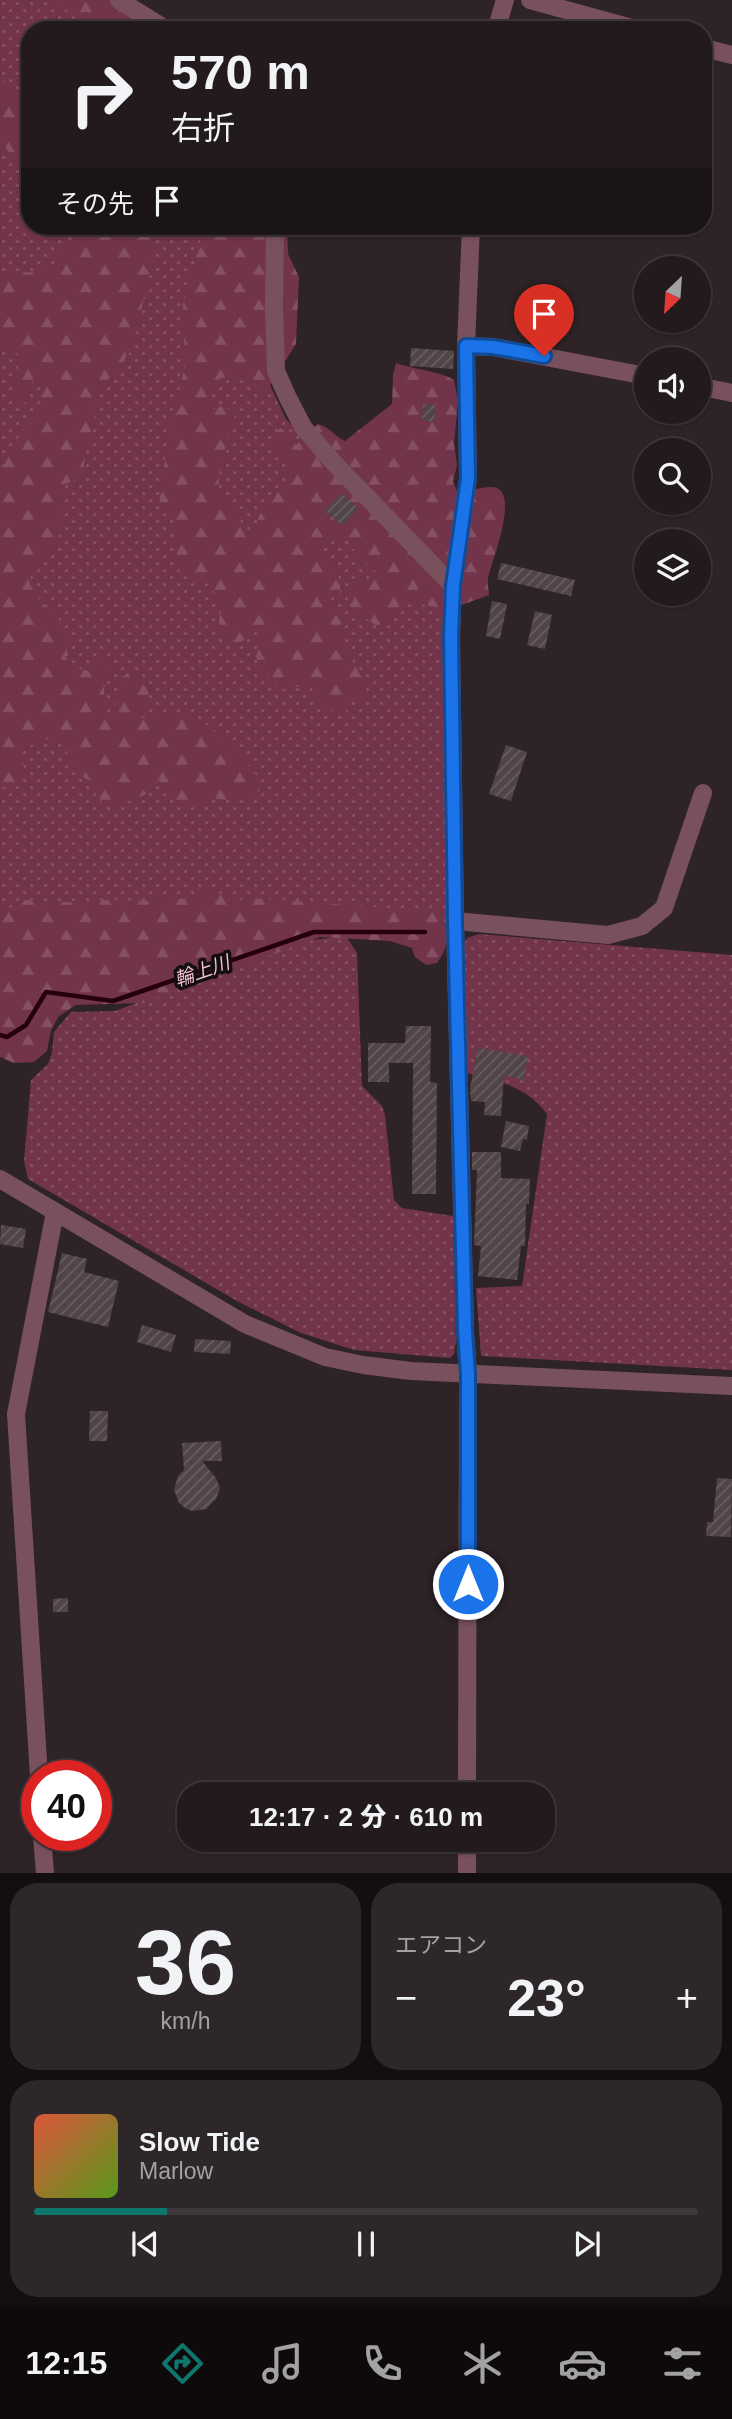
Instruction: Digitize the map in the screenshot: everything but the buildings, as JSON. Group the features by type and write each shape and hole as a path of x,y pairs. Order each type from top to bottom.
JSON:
{"street":[{"path":"119,0 153,21"},
{"path":"499,21 505,0"},
{"path":"530,0 606,21"},
{"path":"712,50 732,55"},
{"path":"275,235 276,370 288,398 303,427 333,462 453,586"},
{"path":"467,1782 468,1374 455,921 451,636 453,586 468,478 466,346 471,235"},
{"path":"466,346 493,347 634,374"},
{"path":"711,389 732,393"},
{"path":"455,921 608,935 642,926 664,908 703,793"},
{"path":"0,1179 245,1324 325,1357 399,1369 468,1374 732,1386"},
{"path":"38,1760 16,1414 55,1212"},
{"path":"43,1851 45,1873"},
{"path":"467,1852 467,1873"}],"green space":[{"path":"0,0 110,0 142,21 21,21 21,235 267,235 267,379 286,419 443,586 449,925 270,918 0,940"},
{"path":"53,0 123,0 147,21 82,21"},
{"path":"0,78 21,103 21,163 5,147 0,146"},
{"path":"155,235 156,246 132,350 96,394 95,418 82,477 62,485 61,524 56,545 31,573 30,585 42,603 57,615 70,645 65,657 77,668 88,671 100,660 109,663 110,671 104,688 105,712 112,712 117,707 114,701 123,677 131,670 149,690 147,705 140,713 141,718 180,715 203,722 236,750 260,780 260,791 241,798 225,800 210,797 196,807 181,805 159,780 142,796 104,807 92,781 76,774 64,744 51,740 37,741 23,752 24,770 15,784 0,788 0,483 7,454 37,417 41,404 42,381 33,376 27,402 19,405 14,387 22,357 0,342 0,273 35,272 52,266 70,236"},
{"path":"202,235 287,235 288,254 299,277 296,344 266,392 235,377 220,378 208,405 215,410 223,405 235,415 221,465 219,485 220,491 237,513 252,542 262,510 268,500 281,489 284,481 287,467 276,452 273,439 280,428 289,432 296,445 318,424 345,441 392,404 396,363 454,380 458,402 454,443 457,465 453,482 458,493 490,487 500,490 504,499 502,527 488,579 489,595 448,610 402,602 390,621 381,629 350,607 347,597 351,587 358,581 369,586 376,572 358,556 348,541 328,538 322,549 338,577 340,589 338,598 324,598 342,621 345,648 364,679 362,698 350,703 344,716 323,705 310,685 282,689 259,666 256,656 260,633 254,632 238,643 220,631 221,607 215,593 205,581 190,579 178,569 175,520 170,510 159,505 169,430 185,367 183,305"},
{"path":"200,890 212,890 235,902 248,898 442,912 447,933 446,944 437,963 426,965 415,957 412,948 390,941 320,937 144,1003 76,1005 59,1016 51,1030 47,1051 34,1062 14,1063 0,1057 0,905 8,909 24,900 83,903 104,900 145,901 160,897 185,899"},
{"path":"479,934 732,955 732,1370 481,1356 476,1288 522,1286 547,1114 530,1096 520,1090 464,1072 463,946 467,938"},
{"path":"346,936 357,953 362,1086 382,1106 385,1115 394,1200 402,1208 453,1216 456,1342 454,1354 450,1358 354,1350 301,1333 237,1301 28,1179 24,1161 31,1080 48,1064 54,1032 71,1012 115,1011 303,941"}],"waterway":[{"name":"輪上川","path":"0,1035 7,1037 26,1025 46,992 113,1001 314,932 425,932"}],"route":[{"path":"468,1584 468,1374 455,921 451,636 453,586 468,478 466,346 493,347 544,356"}]}
